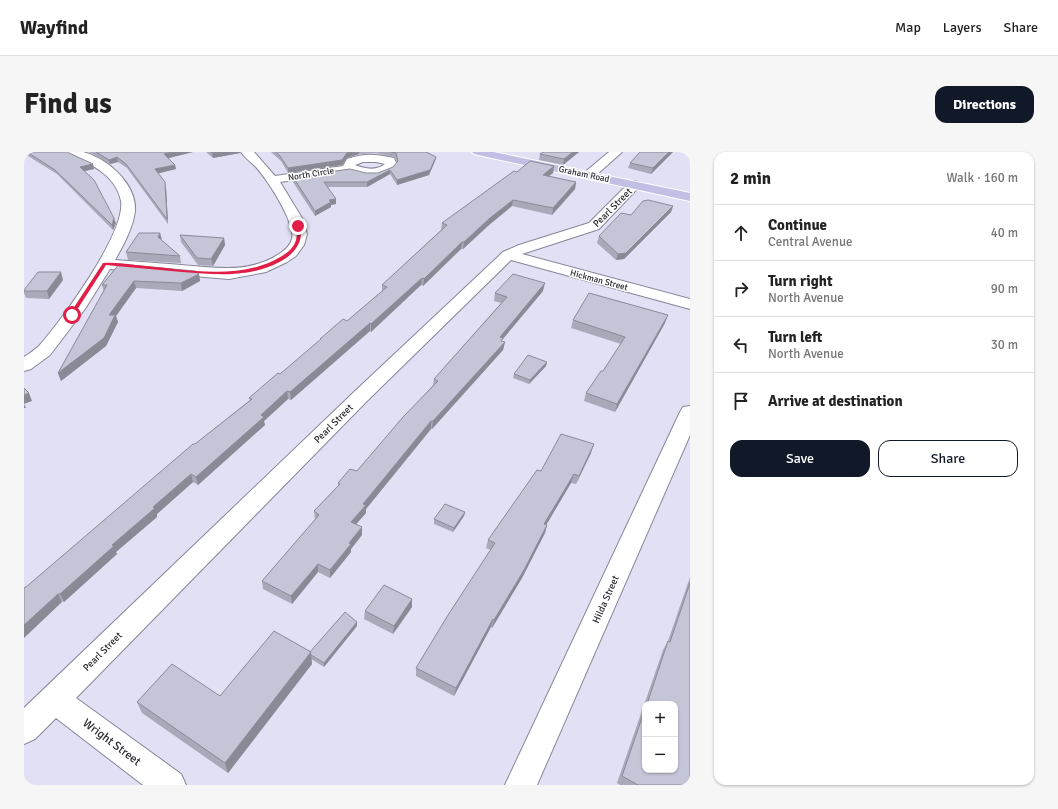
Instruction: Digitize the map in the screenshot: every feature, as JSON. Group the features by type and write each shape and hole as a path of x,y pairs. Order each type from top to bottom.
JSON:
{"main road":[{"name":"Graham Road","path":"478,152 690,197"}],"street":[{"path":"24,365 44,350 72,315 117,242 126,222 128,210 127,198 117,180 108,171 96,163 70,152"},
{"path":"104,264 230,274 261,268 281,260 292,252 298,243 300,234 287,202 255,158 247,152"},
{"path":"589,175 616,152"},
{"name":"North Circle","path":"271,180 350,168"},
{"name":"Pearl Street","path":"24,729 360,397 508,255 524,248 594,226 634,185"},
{"name":"Hickman Street","path":"508,255 690,304"},
{"name":"Hilda Street","path":"521,785 690,412"},
{"name":"Wright Street","path":"54,699 170,785"}],"building":[{"path":"27,152 67,152 93,164 80,167 94,180 114,218 112,225 55,170"},
{"path":"96,152 173,152 164,154 175,165 155,169 165,182 167,219 126,164 117,157 109,160"},
{"path":"276,152 350,152 347,153 342,160 288,168"},
{"path":"391,152 426,152 436,157 430,170 397,180 390,170 367,182 324,182 336,199 329,200 331,202 315,211 293,177 350,169 366,173 378,173 393,167 398,161 396,153"},
{"path":"543,152 573,152 564,159 540,154"},
{"path":"640,152 669,152 653,168 630,163"},
{"path":"530,161 554,166 543,175 576,182 553,208 513,200 490,218 464,242 462,242 424,279 422,278 371,324 370,323 290,392 287,391 261,415 264,417 196,477 191,474 153,507 155,508 112,545 114,546 24,625 25,587 193,444 195,444 252,399 249,398 278,373 280,374 343,319 347,321 387,287 382,285 447,225 442,223 514,171 517,172"},
{"path":"648,200 673,206 626,253 618,254 599,236 621,213 631,215 643,201"},
{"path":"139,233 160,233 158,237 180,256 126,252"},
{"path":"180,235 224,238 211,259 197,258"},
{"path":"119,264 195,271 199,274 181,283 134,281 109,315 115,315 104,338 58,373 107,285 102,285"},
{"path":"38,272 61,272 47,291 24,291 24,290"},
{"path":"513,274 545,283 500,337 503,338 501,341 505,342 433,421 431,421 363,504 366,505 351,522 362,527 349,543 351,544 330,570 318,564 291,596 262,581 319,515 314,511 340,484 338,483 350,469 357,471 403,417 438,381 434,379 507,297 495,293"},
{"path":"589,293 668,315 617,404 586,393 601,371 603,371 625,337 573,320"},
{"path":"528,355 547,362 530,380 514,374"},
{"path":"24,388 29,393 24,395"},
{"path":"561,434 594,444 579,476 574,474 544,524 547,525 524,570 494,620 493,619 456,688 416,668 448,615 495,543 488,540 537,470 541,471"},
{"path":"445,504 465,512 454,528 434,519"},
{"path":"690,583 690,785 638,785 622,776 642,718 642,773 678,773 678,701 648,701 668,641 670,642"},
{"path":"384,585 412,599 394,626 365,611"},
{"path":"345,612 357,622 324,663 311,655 310,652"},
{"path":"274,631 311,652 225,763 137,702 172,664 220,696"}],"route":[{"path":"72,315 104,264 230,274 243,272 272,264 281,260 292,252 298,243 300,234 298,226"}]}
